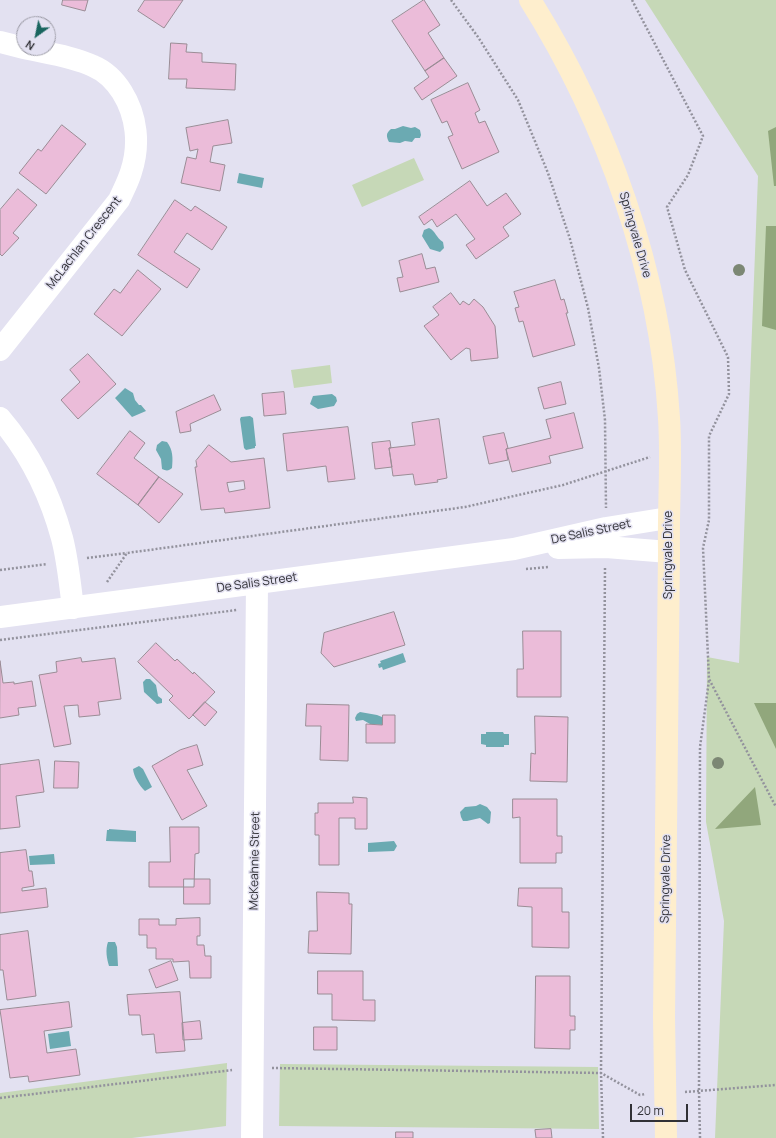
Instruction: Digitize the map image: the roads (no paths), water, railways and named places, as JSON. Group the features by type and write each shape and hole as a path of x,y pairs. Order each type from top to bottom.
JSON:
{"main road":[{"name":"Springvale Drive","path":"530,0 551,34 577,84 620,182 639,246 654,308 663,363 669,418 670,450 668,518 669,552 664,1016 666,1138"}],"street":[{"name":"McLachlan Crescent","path":"0,42 16,46"},
{"name":"McLachlan Crescent","path":"0,350 119,200 131,172 135,158 136,129 133,115 128,103 114,81 94,66 56,56"},
{"path":"0,418 28,454 48,494 67,561 73,608"},
{"name":"De Salis Street","path":"0,617 514,549 606,528 668,518"},
{"name":"De Salis Street","path":"514,549 606,548 669,552"},
{"name":"McKeahnie Street","path":"252,1138 257,584"}],"water":[{"path":"403,126 411,128 415,127 420,130 420,138 415,138 412,142 389,142 387,133 389,130"},
{"path":"239,173 264,178 262,188 237,183"},
{"path":"429,228 443,242 444,248 440,252 430,249 422,236 424,230"},
{"path":"125,388 133,393 135,400 146,411 132,417 115,398"},
{"path":"332,394 336,397 337,401 334,406 318,409 310,404 313,396"},
{"path":"250,416 253,418 256,446 255,448 246,450 244,448 240,419 241,417"},
{"path":"162,441 167,442 171,451 172,468 169,470 162,469 161,459 156,450 157,445"},
{"path":"403,653 406,662 383,670 382,667 379,668 378,664 381,663 380,661"},
{"path":"146,679 150,679 156,685 158,696 162,699 162,703 157,704 144,692 143,682"},
{"path":"360,712 382,717 382,725 370,724 363,720 356,721 355,718"},
{"path":"486,732 503,732 504,734 509,734 509,745 504,745 504,747 486,747 486,745 481,744 481,734 486,734"},
{"path":"139,766 143,769 152,787 145,791 137,781 133,769"},
{"path":"480,804 487,807 491,812 490,823 488,824 480,818 463,821 460,812 465,807"},
{"path":"107,830 136,831 136,842 106,841"},
{"path":"394,841 397,846 394,851 368,852 368,843"},
{"path":"54,854 55,864 30,865 29,856"},
{"path":"108,942 115,942 117,947 118,966 109,966 106,951"},
{"path":"69,1031 71,1046 50,1049 48,1034"}]}
